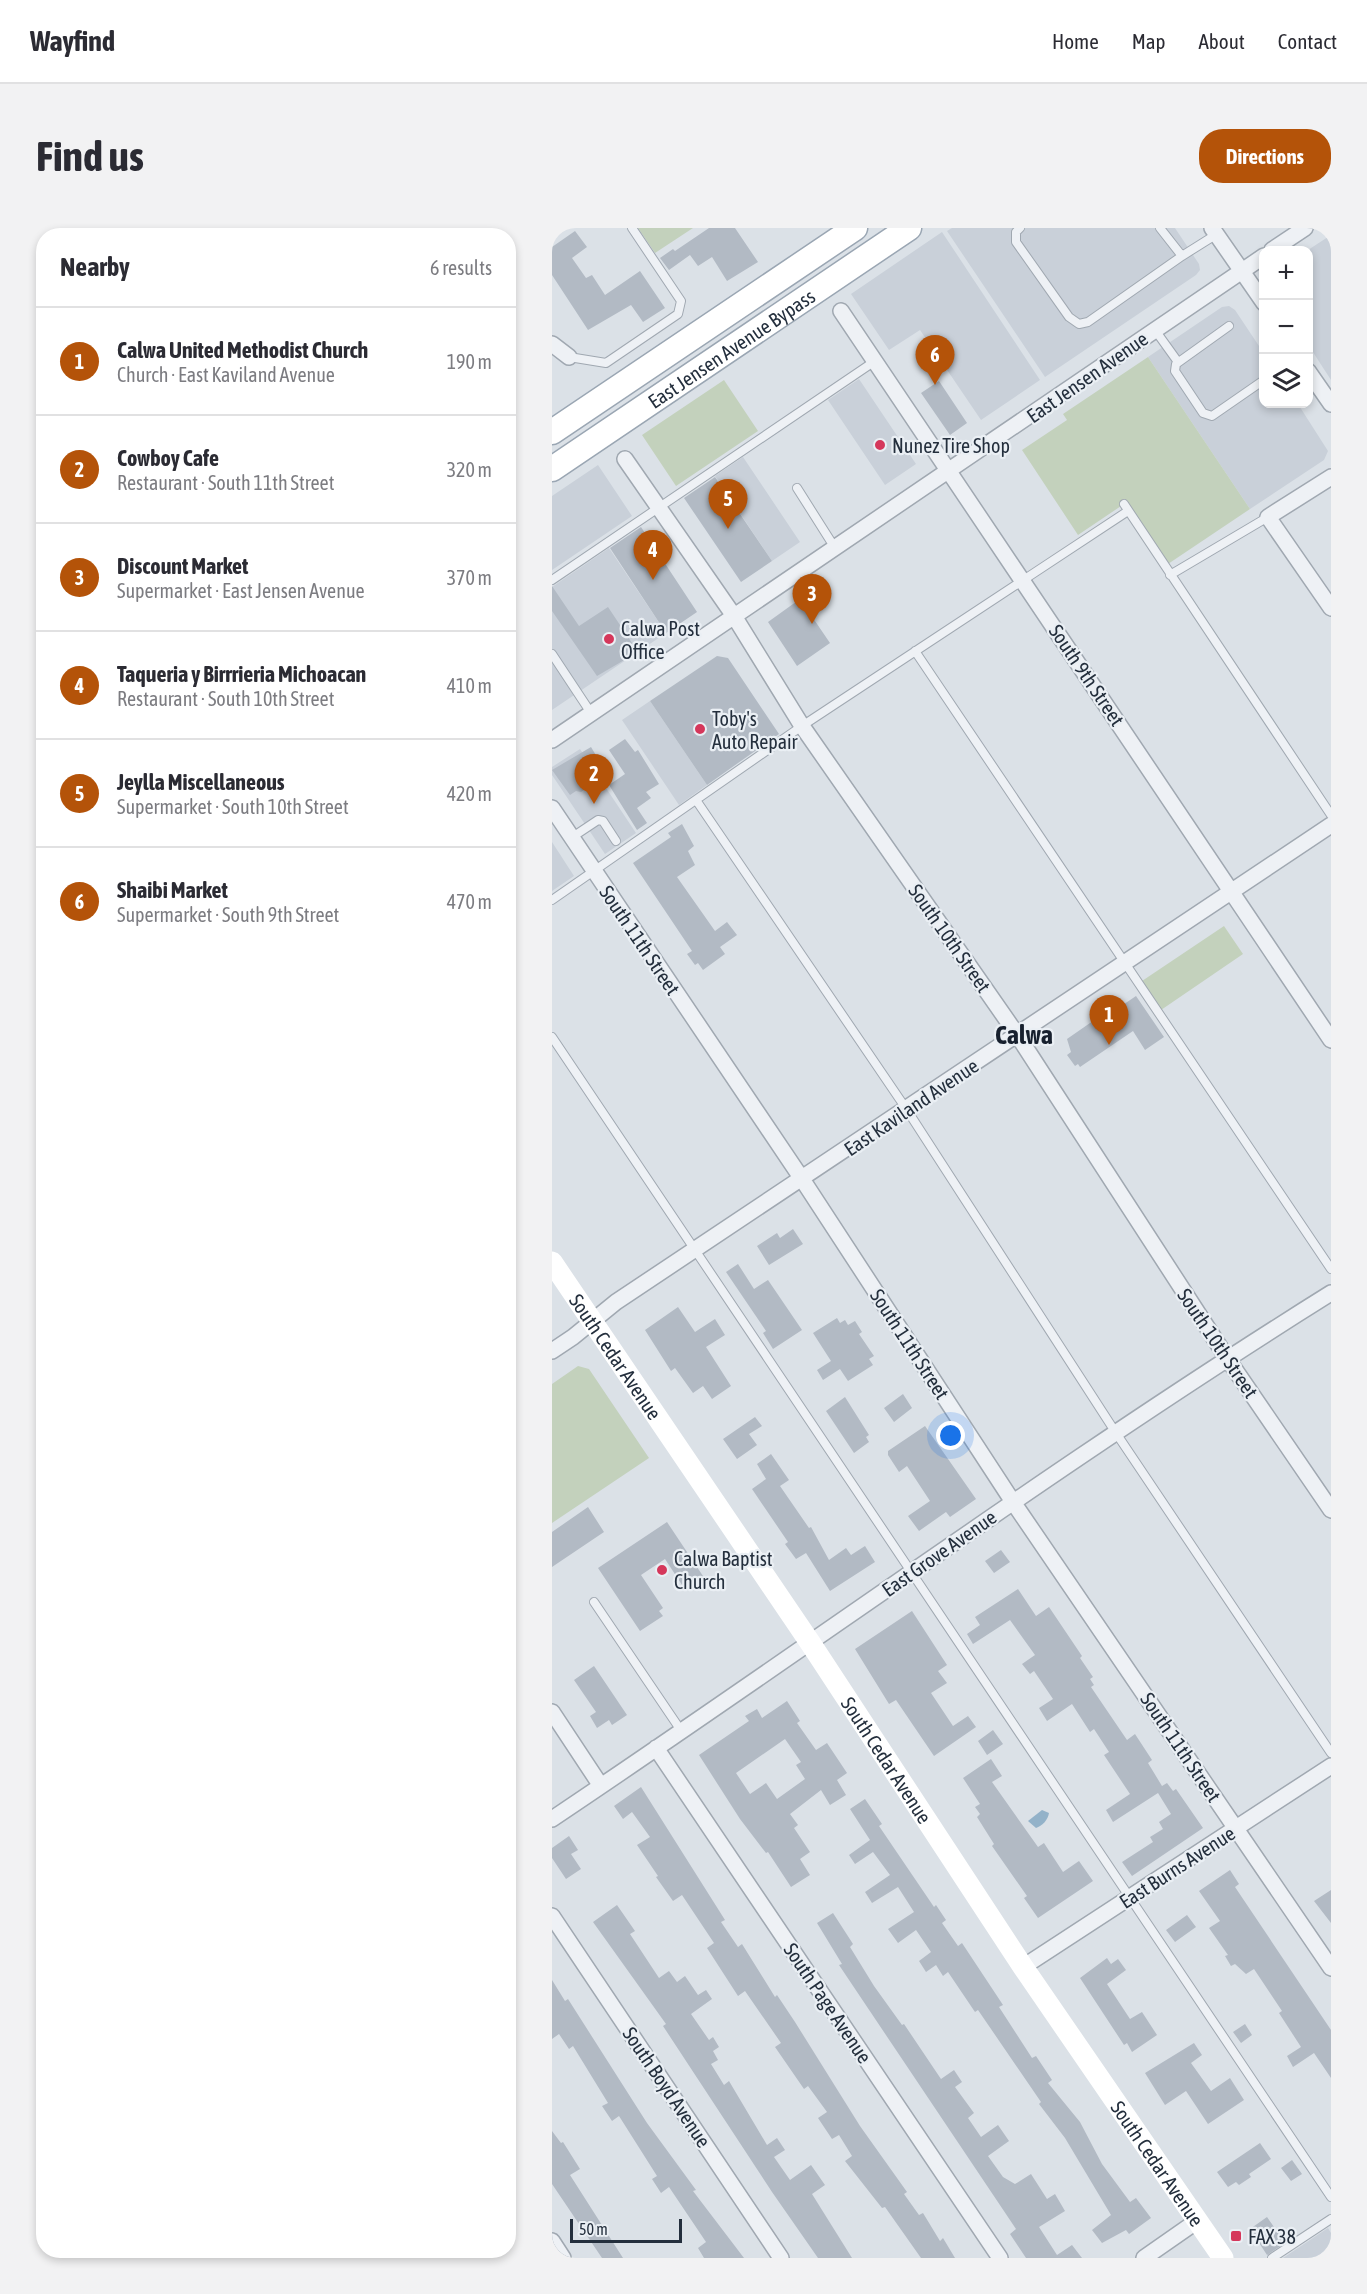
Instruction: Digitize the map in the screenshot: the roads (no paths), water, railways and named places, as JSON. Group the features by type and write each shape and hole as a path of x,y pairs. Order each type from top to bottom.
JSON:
{"main road":[{"name":"East Jensen Avenue Bypass","path":"552,432 855,228"},
{"name":"East Jensen Avenue Bypass","path":"552,470 909,228"},
{"name":"South Cedar Avenue","path":"552,1262 811,1644 1023,1968 1223,2258"}],"street":[{"path":"1277,246 1299,230"},
{"path":"1215,231 1261,300"},
{"name":"East Jensen Avenue","path":"552,740 950,472 1259,259"},
{"name":"South 9th Street","path":"841,311 1331,1040"},
{"path":"552,344 569,357"},
{"path":"1313,378 1331,404"},
{"name":"South 10th Street","path":"625,459 734,616 802,726 1018,1036 1227,1358 1331,1510"},
{"path":"1331,477 1268,517 1331,608"},
{"name":"South 11th Street","path":"552,808 802,1179 1013,1502 1331,1968"},
{"name":"East Kaviland Avenue","path":"552,1351 616,1302 1018,1036 1331,825"},
{"name":"East Grove Avenue","path":"552,1819 811,1644 910,1572 1013,1502 1227,1358 1331,1293"},
{"path":"552,1712 601,1786"},
{"name":"South Page Avenue","path":"656,1748 1000,2258"},
{"name":"East Burns Avenue","path":"1023,1968 1331,1766"},
{"name":"South Boyd Avenue","path":"552,1916 781,2258"},
{"path":"1144,2258 1197,2221"},
{"path":"552,2241 563,2258"}],"lane":[{"path":"569,357 606,363 678,314 681,301 632,228"},
{"path":"1020,228 1016,232 1016,242 1069,317 1079,324 1088,322 1215,231"},
{"path":"1160,228 1182,256"},
{"path":"1229,326 1178,362 1175,370 1203,413 1212,416 1259,383"},
{"path":"1155,330 1178,362"},
{"path":"552,580 875,361"},
{"path":"797,488 835,548"},
{"path":"552,900 802,726 1023,580 1126,507 1331,815"},
{"path":"1170,575 1268,517"},
{"path":"915,651 1331,1269"},
{"path":"552,654 591,713"},
{"path":"696,800 907,1110 1116,1433 1331,1753"},
{"path":"571,838 598,820 603,821 616,841"},
{"path":"552,1037 1331,2198"},
{"path":"594,1602 681,1732"},
{"path":"1272,2258 1331,2219"}],"water":[{"path":"1042,1810 1049,1813 1048,1816 1036,1828 1028,1821"}],"place":[{"name":"Shaibi Market","path":"935,385"},
{"name":"Nunez Tire Shop","path":"880,445"},
{"name":"Jeylla Miscellaneous","path":"728,529"},
{"name":"Taqueria y Birrrieria Michoacan","path":"653,580"},
{"name":"Discount Market","path":"812,624"},
{"name":"Calwa Post Office","path":"609,639"},
{"name":"Toby's Auto Repair","path":"700,729"},
{"name":"Cowboy Cafe","path":"594,804"},
{"name":"Calwa United Methodist Church","path":"1109,1045"},
{"name":"Calwa Baptist Church","path":"662,1570"},
{"name":"FAX 38","path":"1236,2236"}],"district":[{"name":"Calwa","path":"1024,1035"}]}
